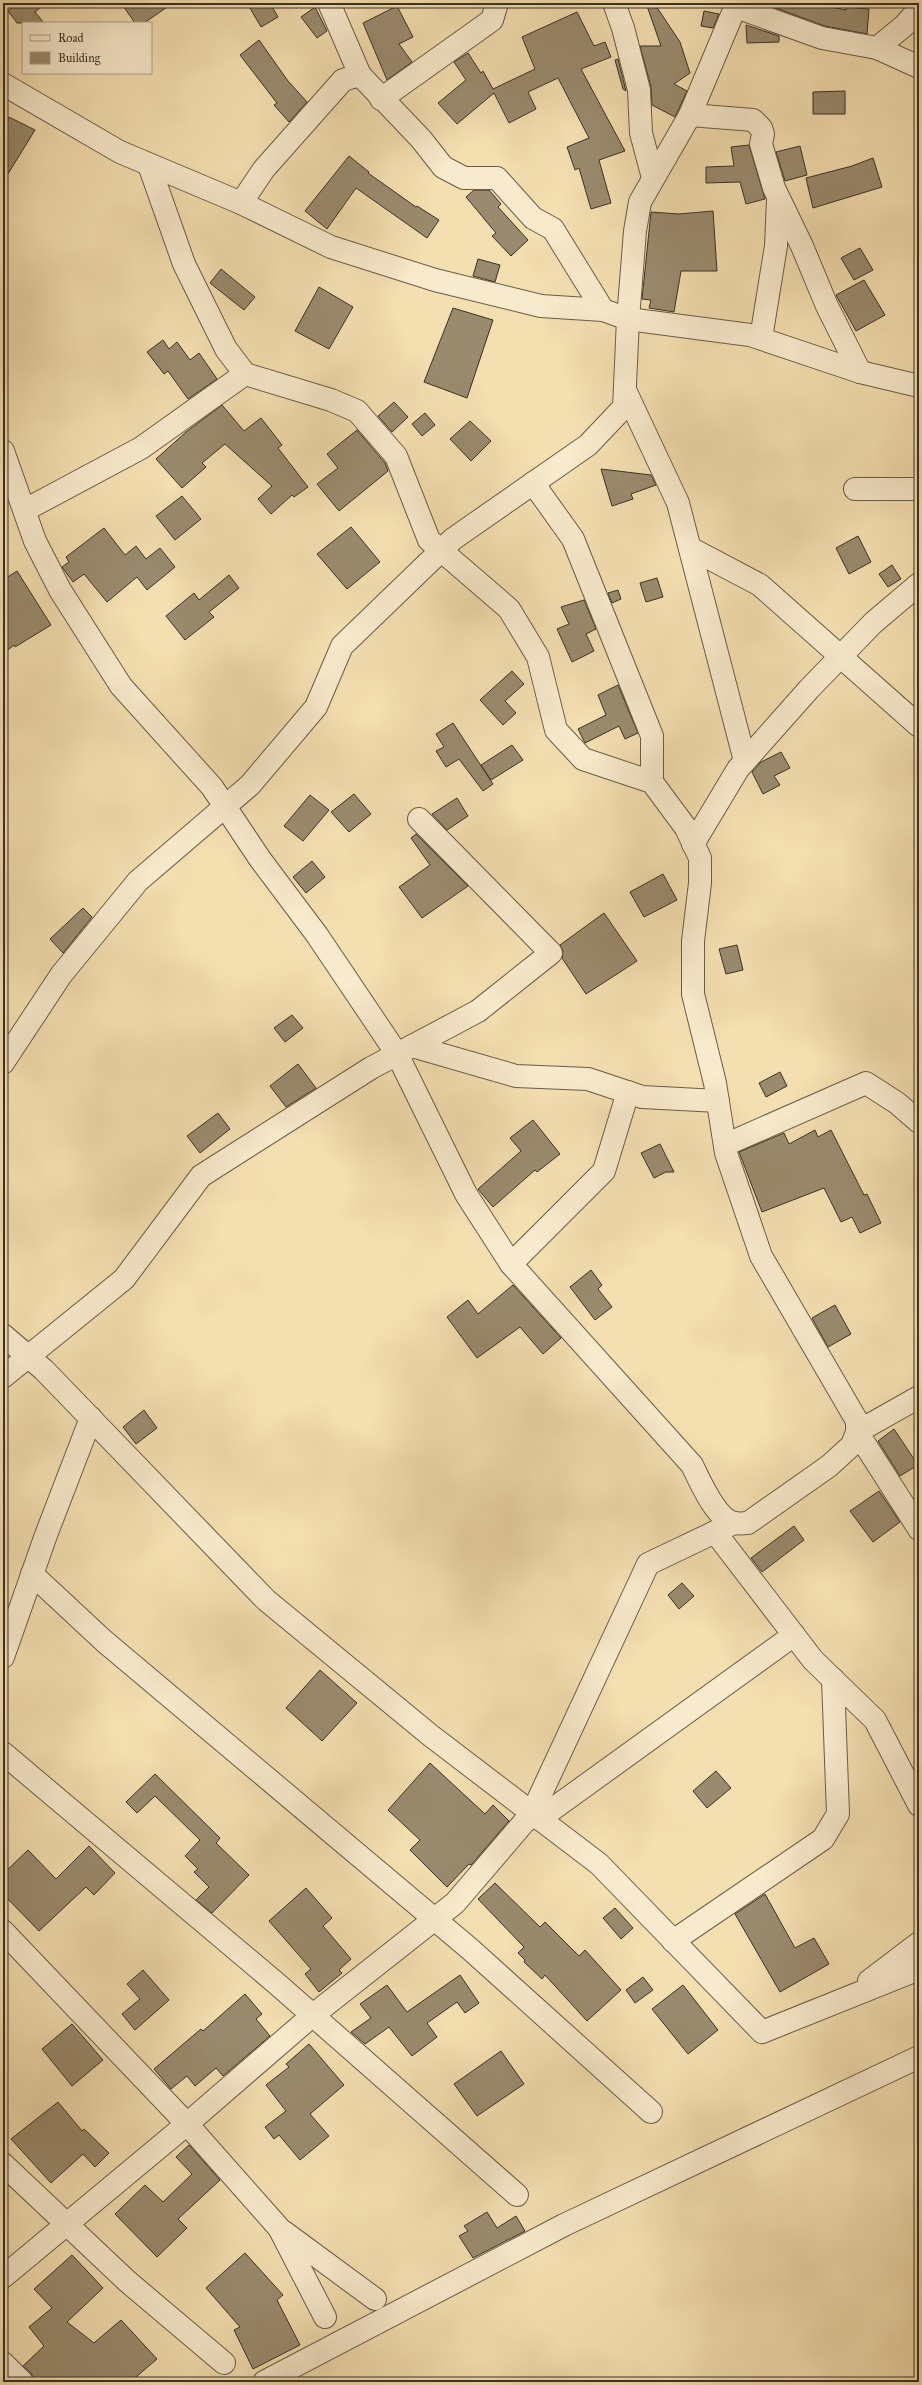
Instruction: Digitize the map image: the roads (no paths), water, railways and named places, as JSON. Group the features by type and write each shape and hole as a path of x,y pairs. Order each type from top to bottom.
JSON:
{"street":[{"path":"329,3 360,75 381,99 421,139 443,168 464,178 497,178 533,218 553,228 603,310"},
{"path":"381,99 492,20 497,3"},
{"path":"614,3 623,28 639,90 641,133 654,178"},
{"path":"3,1063 61,975 138,881 250,785 316,707 342,646 453,539 588,445 624,407 628,319 635,231 640,202 690,115 737,5 822,38 877,48 919,67"},
{"path":"877,48 905,25 919,9"},
{"path":"241,203 264,169 343,80 360,75"},
{"path":"3,84 120,152 241,203 331,247 435,280 541,306 603,310 628,319 761,338 860,372 919,386"},
{"path":"690,115 753,120 761,128 763,134 761,144 778,199 802,246 827,306 860,372"},
{"path":"149,165 184,264 226,349 245,374 331,400 357,411 396,456 429,540 509,609 538,657 556,730 583,760 652,782 686,828 700,858 700,882 693,941 693,994 718,1101 725,1145 761,1256 857,1421 857,1432 852,1445 829,1466 748,1523 725,1527 648,1564 536,1816"},
{"path":"761,338 776,246 778,199"},
{"path":"25,510 141,448 245,374"},
{"path":"625,390 678,503 746,761"},
{"path":"3,451 35,541 60,590 121,686 212,787 260,860 405,1050 466,1194 511,1264 692,1465 707,1495 723,1516 725,1527 794,1635 813,1660 875,1720 919,1805"},
{"path":"533,483 573,539 652,736 652,782"},
{"path":"855,489 919,489"},
{"path":"690,548 760,585 919,726"},
{"path":"693,844 738,769 873,623 919,584"},
{"path":"3,1377 124,1279 201,1176 371,1068 478,1011 551,953 420,819"},
{"path":"405,1050 516,1076 588,1079 642,1097 718,1101"},
{"path":"725,1145 866,1083 897,1103 919,1122"},
{"path":"511,1264 604,1171 628,1092"},
{"path":"3,1335 29,1357 91,1418 266,1600 430,1735 598,1864 762,2032 919,1969"},
{"path":"857,1432 919,1397"},
{"path":"3,1657 32,1574 91,1418"},
{"path":"857,1432 919,1529"},
{"path":"32,1574 104,1641 435,1919 651,2112"},
{"path":"3,2277 187,2124 313,2015 455,1903 536,1816 794,1635"},
{"path":"673,1941 823,1839 838,1814 833,1679"},
{"path":"3,1753 313,2015 517,2195"},
{"path":"3,1931 187,2124 279,2228 375,2299"},
{"path":"845,1998 919,1943"},
{"path":"264,2382 564,2225 919,2057"},
{"path":"3,2164 127,2281 224,2363"},
{"path":"279,2228 326,2317"},
{"path":"3,2363 22,2382"}]}
